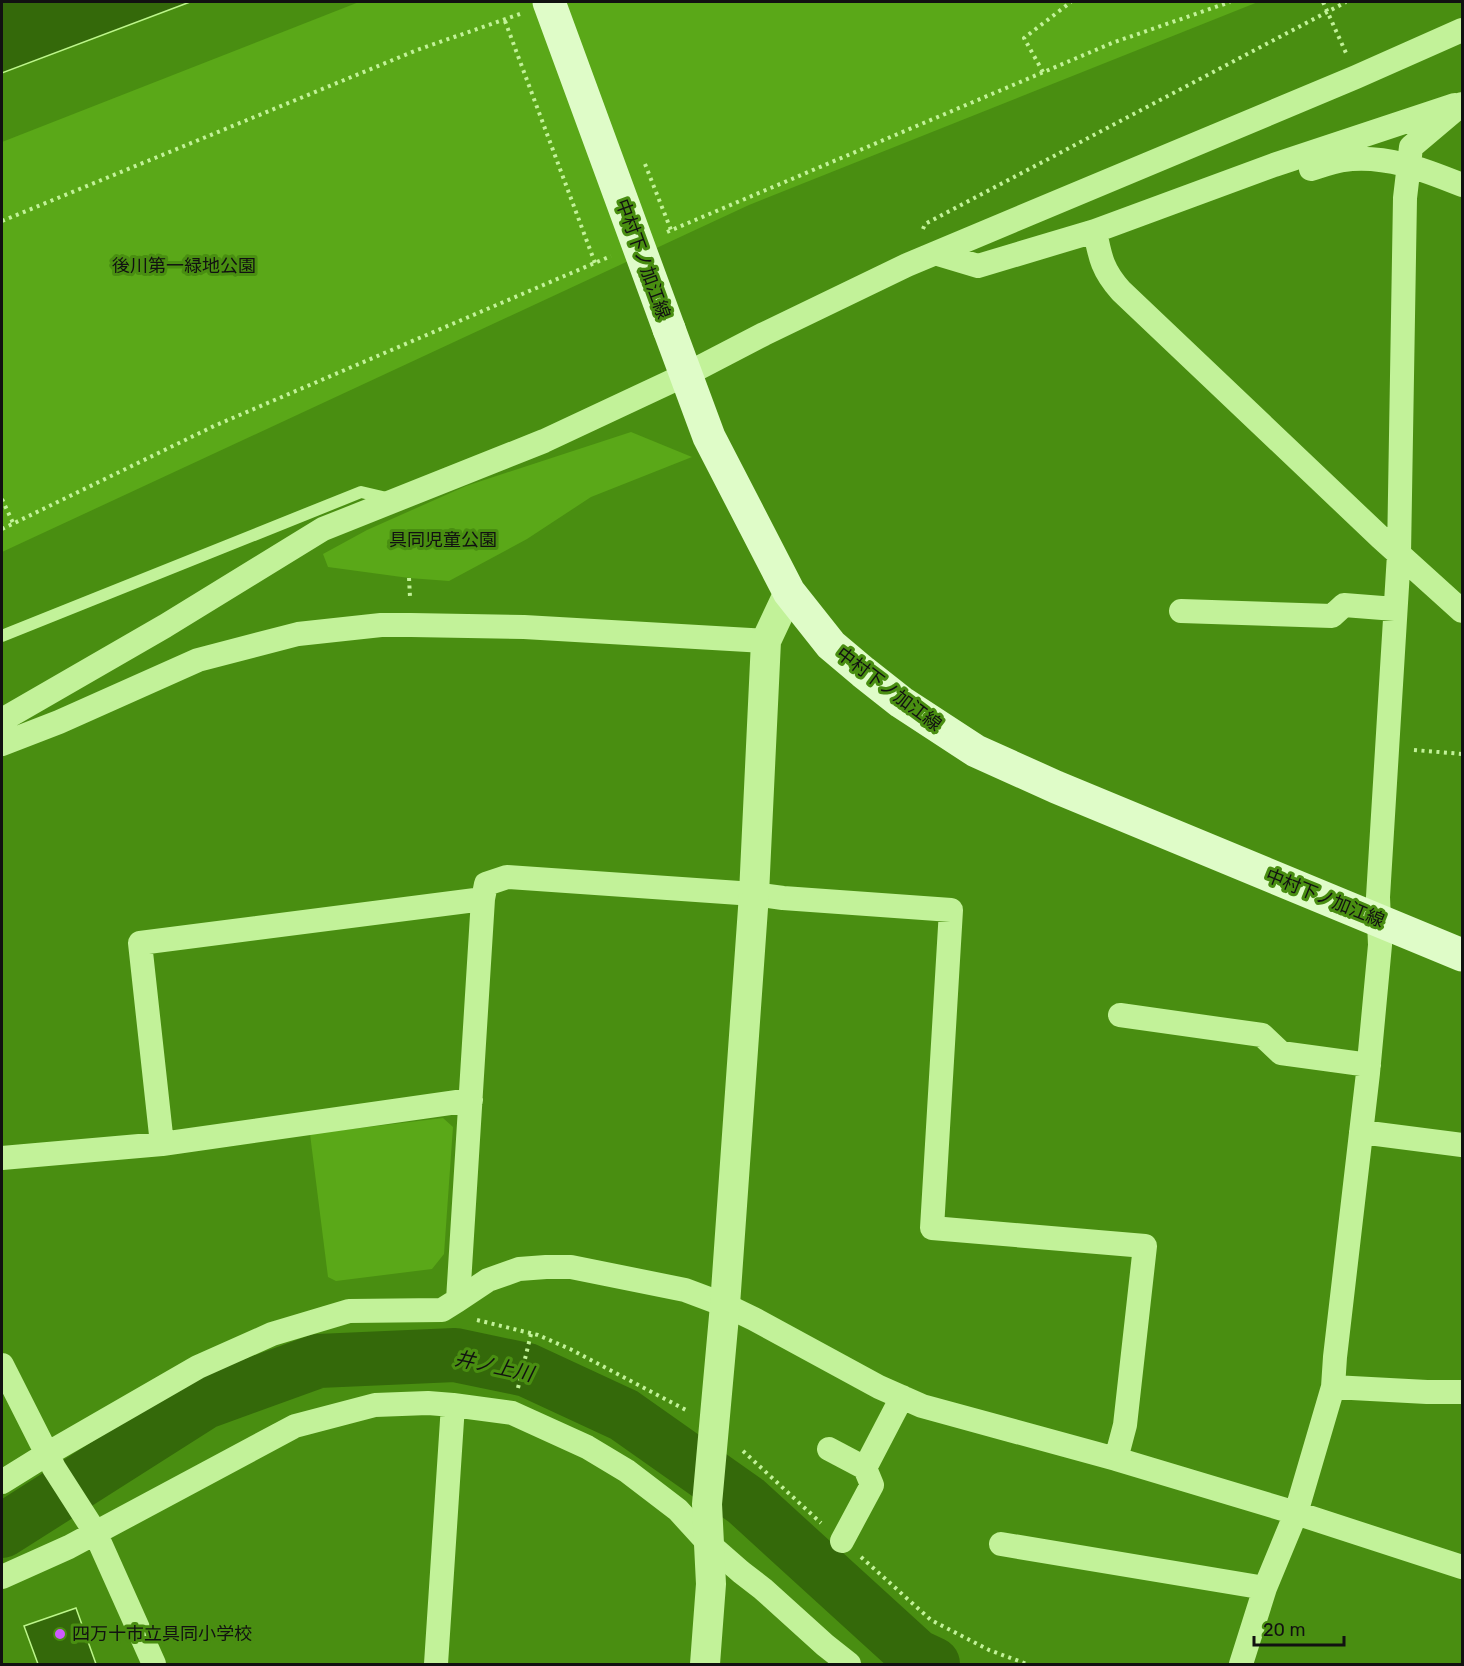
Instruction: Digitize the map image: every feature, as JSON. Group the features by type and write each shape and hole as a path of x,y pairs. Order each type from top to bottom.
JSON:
{"main road":[{"name":"中村下ノ加江線","path":"536,7 669,329 709,437 789,592 831,645 901,702 976,751 1056,787 1462,955"}],"street":[{"path":"2,720 165,626 323,529 544,441 907,266 1356,78 1462,30"},
{"path":"938,254 978,266 1095,231 1274,165 1462,103"},
{"path":"1241,1665 1265,1588 1296,1513 1333,1388 1380,945 1378,897 1399,554 1405,198 1412,147 1462,103"},
{"path":"1274,165 1296,172 1344,160 1375,160 1409,165 1462,185"},
{"path":"1095,231 1100,259 1108,277 1121,291 1462,611"},
{"path":"705,1665 711,1584 707,1504 725,1441 724,1305 754,894 766,641 789,592"},
{"path":"1181,611 1332,616 1344,605 1395,609"},
{"path":"2,744 59,722 198,660 298,634 381,625 422,625 524,627 766,641"},
{"path":"458,1300 483,899 486,884 507,877 951,910 932,1228 1145,1246 1125,1425 1116,1459"},
{"path":"162,1144 140,942 483,899"},
{"path":"1120,1015 1262,1035 1281,1053 1369,1065"},
{"path":"2,1158 162,1144 471,1100"},
{"path":"1361,1132 1462,1144"},
{"path":"2,1482 51,1461 198,1367 272,1334 349,1311 442,1311 488,1280 519,1269 571,1267 685,1290 724,1305 922,1406 1116,1459 1296,1513 1462,1567"},
{"path":"2,1365 51,1461 91,1527 154,1665"},
{"path":"1333,1388 1462,1392"},
{"path":"865,1468 902,1397"},
{"path":"2,1577 69,1547 91,1527 295,1426 375,1405 428,1403 453,1405 512,1413 587,1448 627,1471 678,1510 709,1544 849,1665"},
{"path":"436,1665 453,1405"},
{"path":"829,1449 865,1468 872,1485 842,1541"},
{"path":"1001,1544 1265,1588"}],"lane":[{"path":"2,636 361,492 395,500"}],"path":[{"path":"1043,72 1024,38 1071,2"},
{"path":"1323,2 1356,78"},
{"path":"907,266 925,224 1346,2"},
{"path":"2,221 417,50 505,21 536,7"},
{"path":"505,21 595,263"},
{"path":"2,499 13,524"},
{"path":"1387,748 1462,754"},
{"path":"458,1300 462,1311 471,1319 531,1334 570,1348 684,1408 691,1414"},
{"path":"512,1413 531,1334"},
{"path":"725,1441 931,1620 989,1650 1027,1665"}],"green space":[{"name":"後川第一緑地公園","path":"359,2 1258,2 749,205 2,552 2,142"},
{"name":"具同児童公園","path":"631,432 692,457 591,497 527,539 449,581 328,567 323,554 367,530 466,486"},
{"path":"443,1118 453,1127 444,1254 432,1269 336,1281 328,1277 310,1134"}],"shaded area":[{"path":"2,2 190,2 2,73"},
{"path":"76,1608 96,1664 38,1664 24,1626"}],"waterway":[{"name":"井ノ上川","path":"2,1531 205,1402 318,1361 455,1355 527,1370 624,1415 746,1501 916,1656 933,1664"}],"place":[{"name":"四万十市立具同小学校","path":"60,1634"}]}
